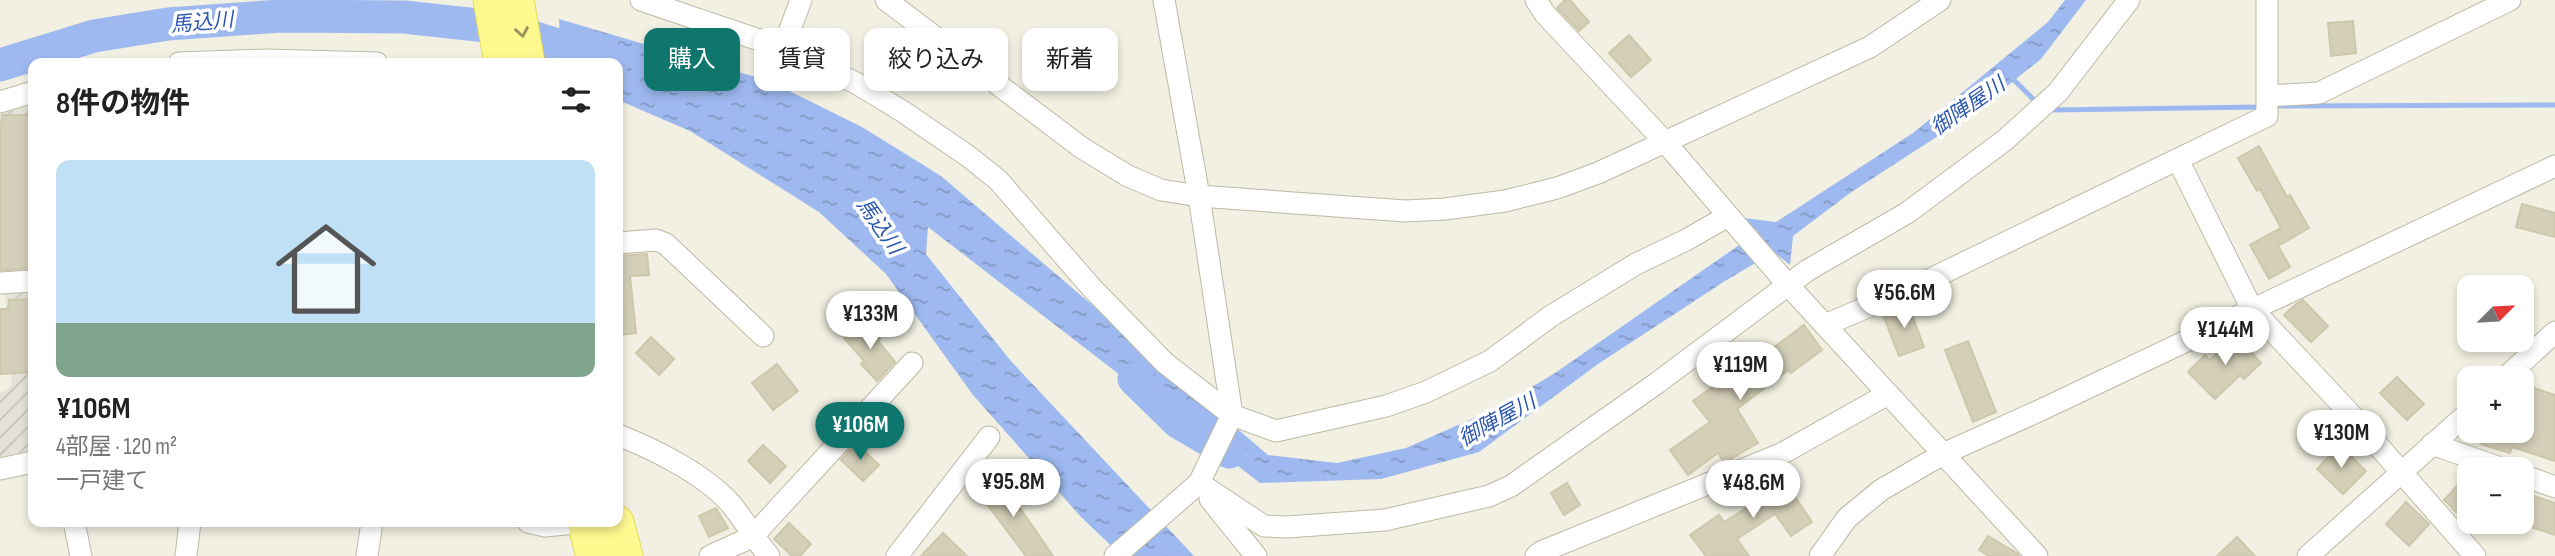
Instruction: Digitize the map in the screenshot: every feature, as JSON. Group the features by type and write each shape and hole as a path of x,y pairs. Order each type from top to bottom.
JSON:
{"main road":[{"path":"490,0 500,58"},
{"path":"517,0 527,58"},
{"path":"585,527 593,556"},
{"path":"618,527 626,556"}],"street":[{"path":"641,0 754,38"},
{"path":"790,28 801,0"},
{"path":"886,0 1082,148 1128,176 1161,190 1199,196 1405,211 1479,206 1557,188 1598,173 1870,47 1940,0"},
{"path":"1115,556 1193,487 1232,415 1199,196 1164,0"},
{"path":"1536,0 1551,20 1665,142 1825,326 2037,556"},
{"path":"1193,487 1264,526 1287,527 1385,520 1489,496 1511,486 1565,449 1785,281 1907,213 2005,140 2058,92 2129,0"},
{"path":"2267,0 2268,106"},
{"path":"1825,326 1910,289 2178,160 2268,106 2319,93 2510,0"},
{"path":"850,80 891,104 968,156 998,180 1091,287 1165,363 1232,415 1276,431 1386,406 1426,391 1490,361 1551,316 1636,264 1731,219"},
{"path":"0,102 28,94"},
{"path":"2178,160 2252,309 2475,556"},
{"path":"1820,556 1847,518 1881,490 1943,454 2555,166"},
{"path":"623,243 656,240 666,244 763,336"},
{"path":"0,283 28,281"},
{"path":"2518,366 2555,332"},
{"path":"710,556 752,537 912,363"},
{"path":"1536,556 1781,454 1888,394"},
{"path":"2308,556 2457,422"},
{"path":"897,556 989,437"},
{"path":"623,438 666,456 722,495 769,556"},
{"path":"2432,444 2469,457"},
{"path":"0,469 28,463"},
{"path":"2534,479 2555,487"},
{"path":"1193,487 1209,498 1256,556"},
{"path":"75,527 80,556"},
{"path":"186,556 189,527"},
{"path":"367,556 371,527"}],"shaded area":[{"path":"28,105 28,451 0,457 0,394 12,385 4,277 0,277 0,115"}],"water":[{"path":"2065,0 2086,0 2041,59 1975,112 1850,193 1793,236 1790,265 1774,252 1725,281 1598,364 1479,452 1381,479 1260,483 928,227 926,254 1010,360 1194,556 1122,556 1081,517 973,395 886,274 819,212 690,131 623,102 623,58 562,58 559,19 644,44 644,91 740,91 740,72 754,77 754,91 789,91 862,127 941,176 1268,455 1337,463 1406,448 1499,407 1555,373 1758,232 1744,218 1776,222 1913,133 2048,22"}],"building":[{"path":"1565,0 1570,0 1589,22 1579,31 1557,8"},
{"path":"2353,21 2356,53 2331,56 2328,23"},
{"path":"1629,35 1651,60 1631,77 1609,53"},
{"path":"2,115 28,115 28,268 0,270 0,122 3,121"},
{"path":"2259,146 2287,197 2290,195 2309,228 2278,246 2290,267 2269,279 2250,245 2281,228 2260,189 2257,191 2238,158"},
{"path":"2522,204 2555,213 2555,237 2516,227"},
{"path":"647,254 649,275 630,276 636,333 623,334 623,256"},
{"path":"28,299 28,372 0,374 0,309 9,309 9,300"},
{"path":"2303,300 2328,326 2311,342 2284,315"},
{"path":"1908,304 1924,347 1899,356 1883,315"},
{"path":"865,321 895,362 877,381 861,364 864,361 844,338"},
{"path":"1804,325 1822,350 1791,373 1788,370 1737,409 1758,443 1724,463 1718,453 1688,475 1670,450 1710,422 1693,401"},
{"path":"2235,335 2261,363 2244,379 2240,375 2215,399 2188,372 2205,355 2210,360"},
{"path":"651,337 674,359 659,375 636,353"},
{"path":"1968,341 1996,412 1973,422 1945,350"},
{"path":"777,364 798,391 773,410 752,383"},
{"path":"2397,377 2424,404 2407,420 2380,393"},
{"path":"2534,388 2555,395 2555,461 2512,447 2510,453 2481,444 2534,443"},
{"path":"856,443 879,465 863,481 841,460"},
{"path":"763,445 786,466 770,483 748,461"},
{"path":"2340,445 2366,471 2343,494 2317,469"},
{"path":"1778,472 1812,522 1791,536 1775,514 1737,539 1749,556 1706,556 1690,535 1719,515 1724,522 1764,497 1757,487"},
{"path":"998,477 1053,556 1026,556 977,491"},
{"path":"1567,483 1580,505 1564,515 1551,493"},
{"path":"2457,486 2457,513 2444,500"},
{"path":"2534,496 2555,503 2555,535 2534,528"},
{"path":"2406,502 2429,524 2409,546 2386,524"},
{"path":"716,508 728,528 709,537 699,516"},
{"path":"789,523 811,544 800,556 792,556 774,539"},
{"path":"943,533 967,556 921,556"},
{"path":"1988,536 2019,556 1989,556 1979,550"},
{"path":"2237,537 2255,556 2217,556"}],"waterway":[{"name":"馬込川","path":"0,65 94,36 168,24 281,16 404,17 505,28 597,58"},
{"path":"2011,77 2036,102"},
{"path":"2271,106 2555,105"},
{"path":"2051,110 2261,107"},
{"name":"御陣屋川","path":"1134,379 1178,422 1229,452"}]}
